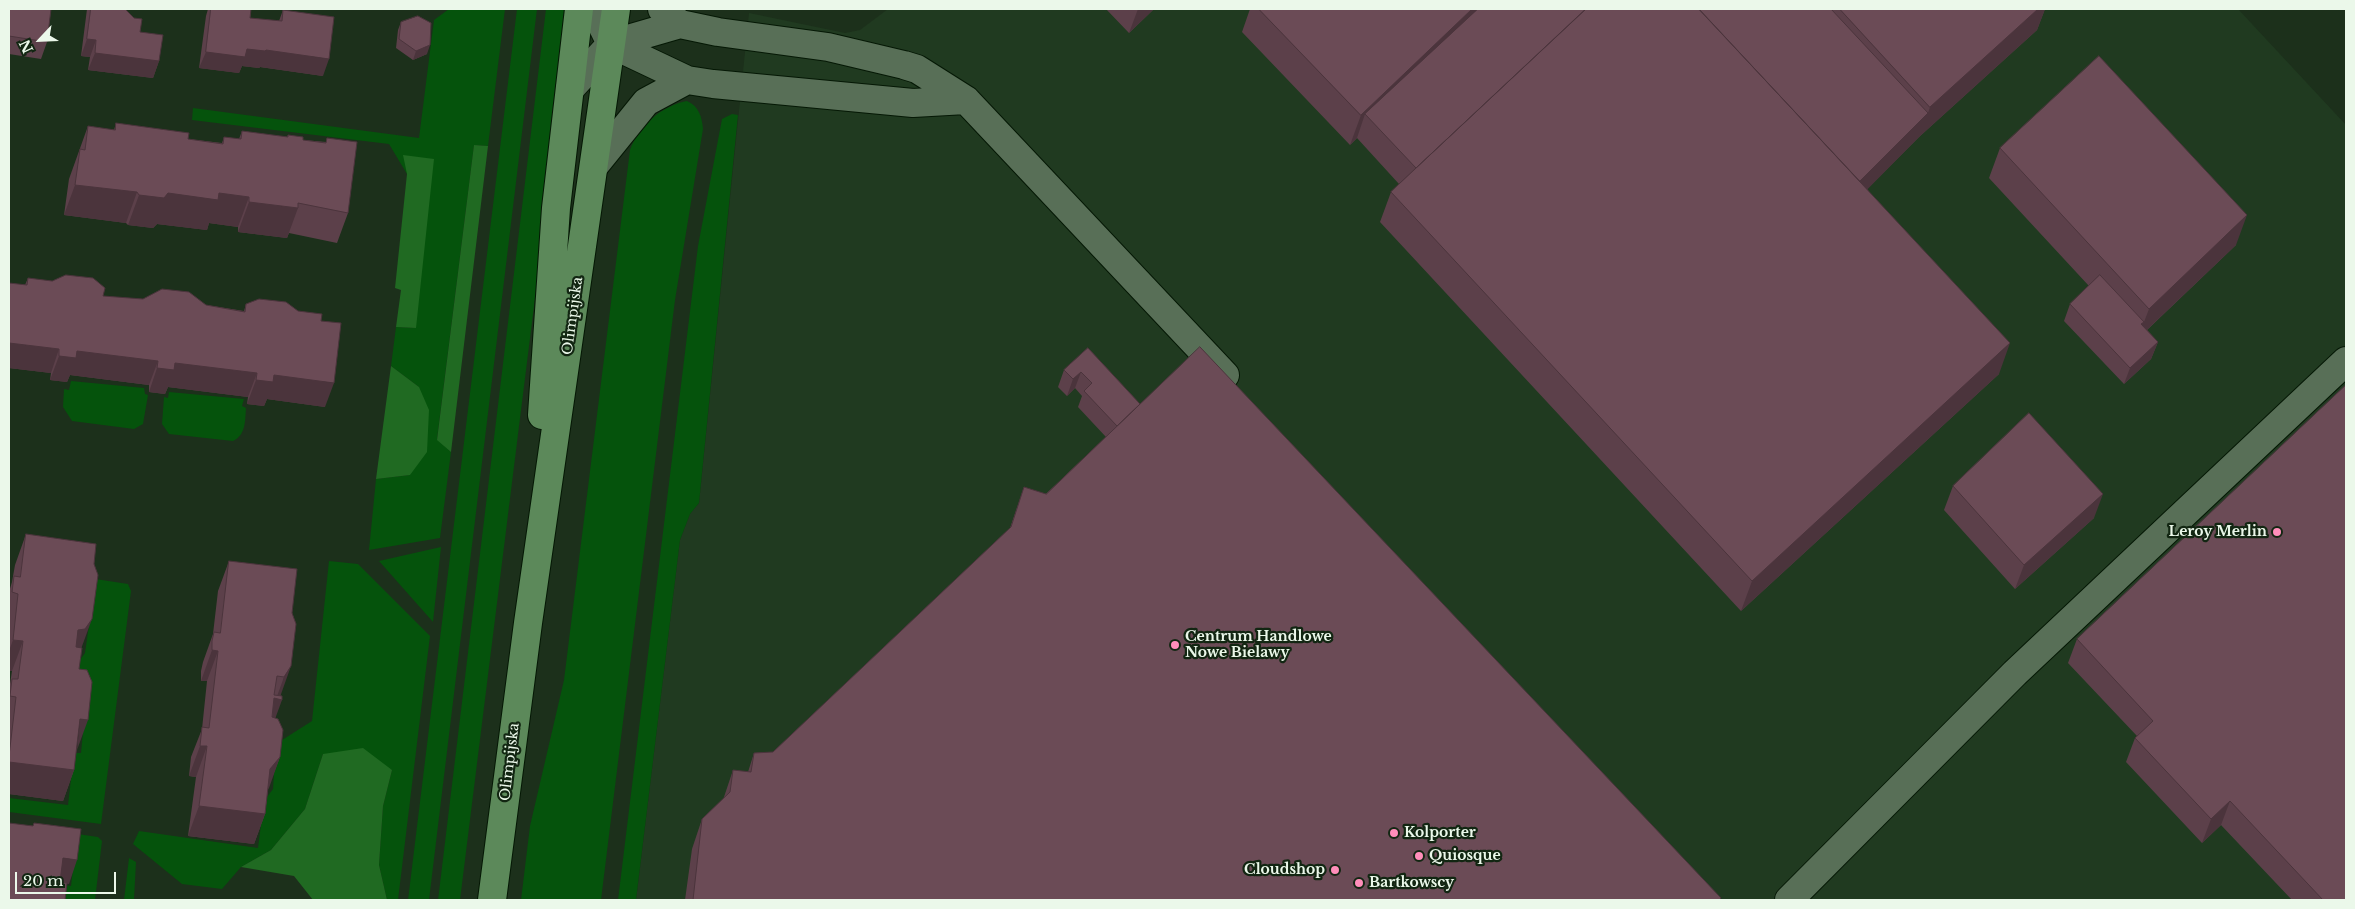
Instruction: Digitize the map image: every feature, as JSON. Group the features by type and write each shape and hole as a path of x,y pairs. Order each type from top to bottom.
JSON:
{"main road":[{"name":"Olimpijska","path":"528,623 556,208 579,9"},
{"name":"Olimpijska","path":"492,900 528,623 616,9"}],"street":[{"path":"594,9 611,44 687,80 913,103 966,100"},
{"path":"570,89 611,44 671,16 718,32 828,47 917,69 966,100 1240,391"},
{"path":"595,164 646,102 687,80"},
{"path":"1789,900 2014,673 2346,361"}],"shaded area":[{"path":"888,9 2238,9 2346,125 2346,900 636,900 680,540 690,514 699,503 749,13 845,33 860,30"}],"green space":[{"path":"449,9 505,9 488,146 474,145 437,439 451,452 440,538 369,550 376,479 410,475 419,387 391,366 396,327 416,328 407,174 389,144 192,120 193,108 419,138 434,20"},
{"path":"517,9 537,9 429,900 408,900"},
{"path":"546,9 571,9 460,900 438,900"},
{"path":"687,101 699,112 703,129 675,300 601,900 521,900 530,826 564,680 630,150 639,133 652,118 668,107"},
{"path":"732,114 738,115 699,503 690,514 680,540 636,900 618,900 698,246 722,119"},
{"path":"474,145 488,146 451,452 437,440"},
{"path":"403,155 434,159 416,328 396,327 401,290 395,288 407,174"},
{"path":"391,366 419,387 429,410 427,452 410,475 376,479"},
{"path":"71,381 144,388 145,394 148,395 143,424 134,429 72,421 63,407 64,389 69,390"},
{"path":"169,392 244,399 242,406 246,408 243,431 233,441 169,434 162,424 164,397 168,398"},
{"path":"441,547 433,622 379,561"},
{"path":"329,561 358,564 430,636 398,900 387,900 379,865 383,806 392,770 323,754 305,809 271,850 241,867 222,889 182,884 133,844 139,831 258,848 264,801 273,789 275,758 271,747 312,721"},
{"path":"89,578 128,584 131,591 101,824 9,812 9,798 68,805 74,753 81,753 85,711 76,665 85,653 92,604"},
{"path":"363,748 392,770 383,806 379,865 387,900 313,900 294,876 241,867 271,850 305,809 323,754"},
{"path":"9,824 98,837 102,841 95,900 54,900 56,884 71,886 75,851"},
{"path":"129,858 136,862 134,899 139,900 124,900"}],"building":[{"path":"9,9 51,9 47,42 9,36"},
{"path":"91,9 125,9 134,18 142,19 140,32 163,35 159,61 95,53 96,40 87,39"},
{"path":"211,9 251,9 250,18 282,21 283,10 334,17 329,59 266,50 247,49 245,57 206,52"},
{"path":"1259,9 1472,9 1361,115"},
{"path":"1478,9 1586,9 1416,168 1365,114"},
{"path":"1586,9 1699,9 2010,343 1752,581 1391,192"},
{"path":"1699,9 1831,9 1928,113 1860,181"},
{"path":"1840,9 2038,9 1930,107"},
{"path":"418,16 431,23 430,45 416,51 399,39 401,22"},
{"path":"2099,56 2247,215 2149,309 2000,148"},
{"path":"116,123 189,133 188,139 223,144 224,137 241,139 242,131 303,137 303,140 326,143 327,138 357,142 348,213 298,203 298,208 249,202 249,197 219,193 218,200 168,193 164,198 139,195 137,192 75,185 80,149 85,150 88,126 115,130"},
{"path":"66,275 93,278 105,288 103,296 143,299 162,289 189,292 206,305 245,312 246,304 259,299 286,302 298,311 322,314 321,321 341,323 334,383 274,375 273,382 256,380 257,373 175,363 174,370 157,368 158,361 77,351 76,358 59,356 59,349 9,343 9,283 27,285 28,278 52,281"},
{"path":"2100,275 2144,322 2141,324 2158,342 2130,368 2070,304"},
{"name":"Centrum Handlowe Nowe Bielawy","path":"1200,347 1721,898 1719,900 693,900 702,819 730,792 733,770 751,772 754,753 773,752 1011,527 1024,487 1046,494"},
{"path":"1088,348 1140,404 1117,426 1084,391 1092,383 1081,372 1073,379 1064,370"},
{"name":"Leroy Merlin","path":"2346,385 2346,900 2323,900 2230,801 2211,819 2135,738 2153,721 2077,639"},
{"path":"2029,413 2103,494 2024,565 1953,486"},
{"path":"26,534 96,544 94,564 98,575 92,619 85,629 78,630 76,647 82,648 79,669 87,670 92,682 88,720 80,719 74,770 9,762 16,697 10,696 11,687 12,679 18,679 23,641 13,640 18,594 12,592 14,576 20,577"},
{"path":"229,561 297,569 292,613 296,624 291,666 284,677 277,676 274,695 282,696 282,700 274,698 272,717 278,719 283,730 280,757 270,769 265,814 199,806 207,746 200,746 202,727 209,728 218,651 212,650 212,641 214,632 220,633"},
{"path":"9,823 33,826 34,823 81,829 77,860 63,858 60,882 67,883 65,900 9,900"}],"place":[{"name":"Leroy Merlin","path":"2277,532"},
{"name":"Centrum Handlowe Nowe Bielawy","path":"1175,645"},
{"name":"Kolporter","path":"1394,833"},
{"name":"Quiosque","path":"1419,856"},
{"name":"Cloudshop","path":"1335,870"},
{"name":"Bartkowscy","path":"1359,883"}]}
